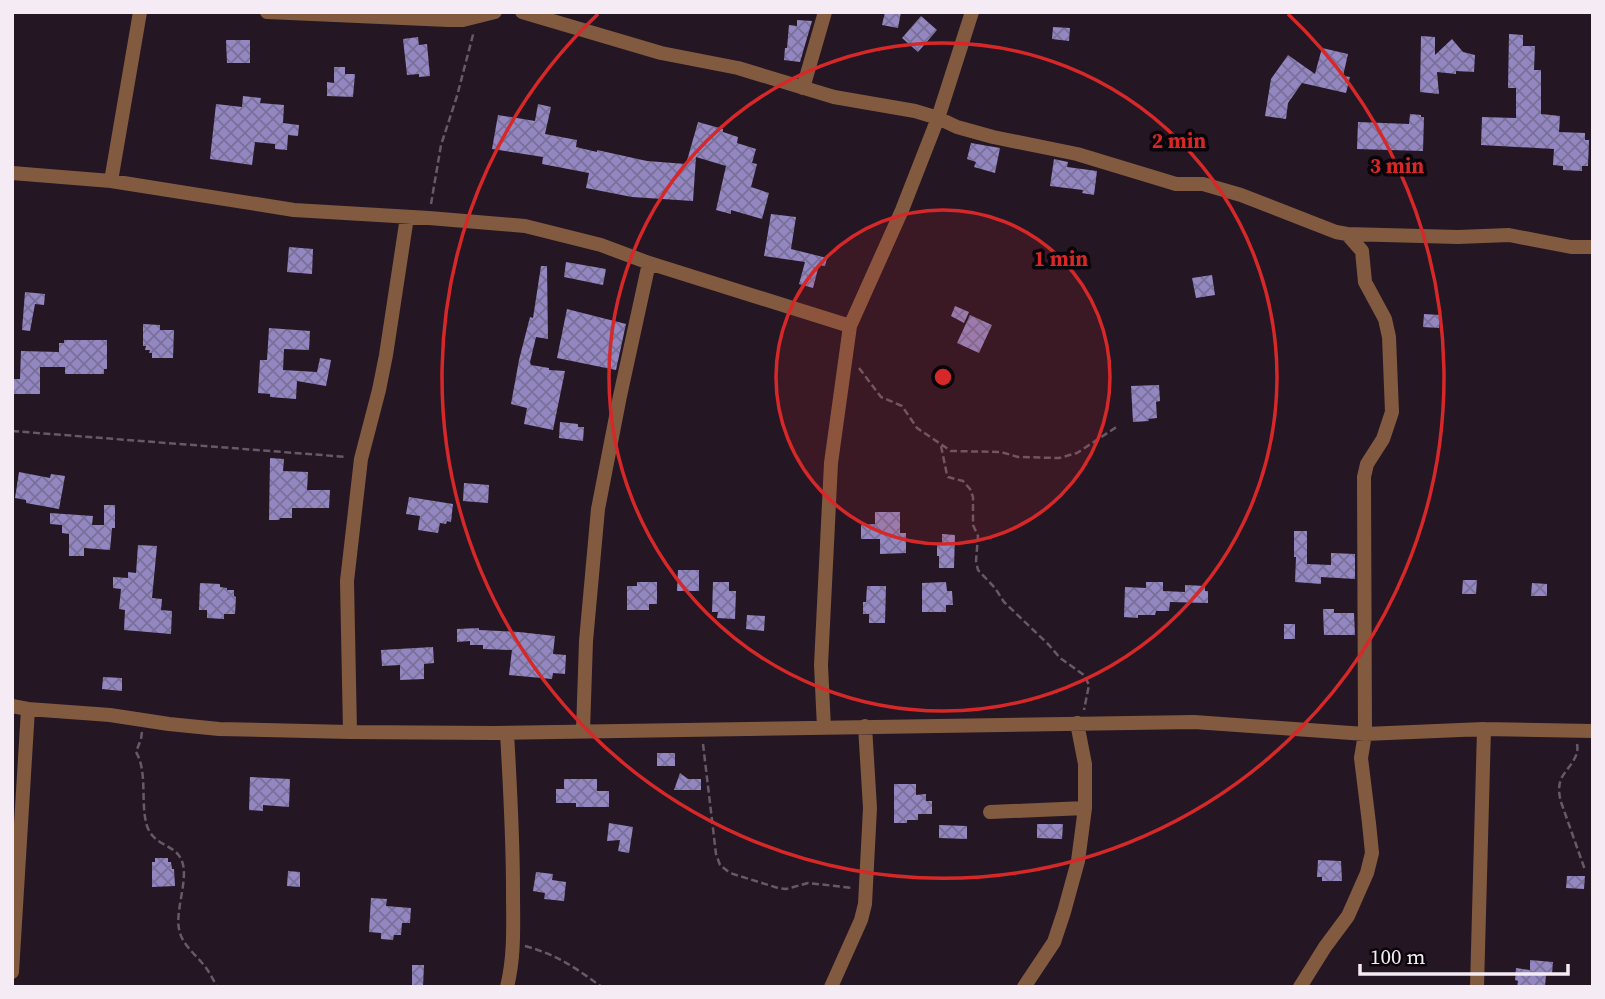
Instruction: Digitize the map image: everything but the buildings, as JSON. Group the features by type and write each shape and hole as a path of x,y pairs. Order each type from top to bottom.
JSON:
{"street":[{"path":"111,181 140,12"},
{"path":"267,12 448,20 488,14"},
{"path":"522,12 661,53 738,68 834,97 915,111 957,127 1077,155 1176,184 1208,185 1241,195 1326,229 1347,234 1458,237 1508,235 1571,247 1593,247"},
{"path":"803,88 825,12"},
{"path":"824,728 821,665 831,463 850,326 902,210 938,118 972,12"},
{"path":"12,173 111,181 294,210 407,216 539,228 850,326"},
{"path":"350,732 347,581 361,459 386,355 407,216"},
{"path":"1300,987 1348,916 1367,873 1372,853 1361,758 1365,734 1364,477 1367,464 1383,439 1392,415 1392,396 1389,337 1385,319 1365,282 1362,251 1347,234"},
{"path":"583,731 586,641 598,509 649,263"},
{"path":"12,706 219,729 350,732 507,733 1194,722 1365,734 1484,729 1593,731"},
{"path":"12,972 29,709"},
{"path":"1024,987 1054,942 1078,861 1085,808 1085,764 1079,723"},
{"path":"831,987 861,920 867,890 870,808 865,726"},
{"path":"1477,987 1484,729"},
{"path":"507,733 513,834 513,943 512,966 507,987"},
{"path":"990,812 1085,808"}],"path":[{"path":"429,218 441,145 488,14"},
{"path":"848,347 861,373 877,393 902,406 914,426 951,451 1001,452 1018,457 1059,458 1077,453 1118,426"},
{"path":"12,431 361,459"},
{"path":"941,446 948,477 967,484 973,497 973,524 979,542 976,561 978,570 1004,602 1060,658 1088,681 1089,690 1079,723"},
{"path":"140,720 142,736 136,752 140,762 145,818 155,840 178,854 181,859 184,869 178,927 182,939 208,970 217,987"},
{"path":"701,730 716,854 720,865 730,873 778,888 786,889 808,883 867,890"},
{"path":"1570,730 1578,750 1561,780 1559,794 1585,870"},
{"path":"513,943 552,954 601,987"}]}
